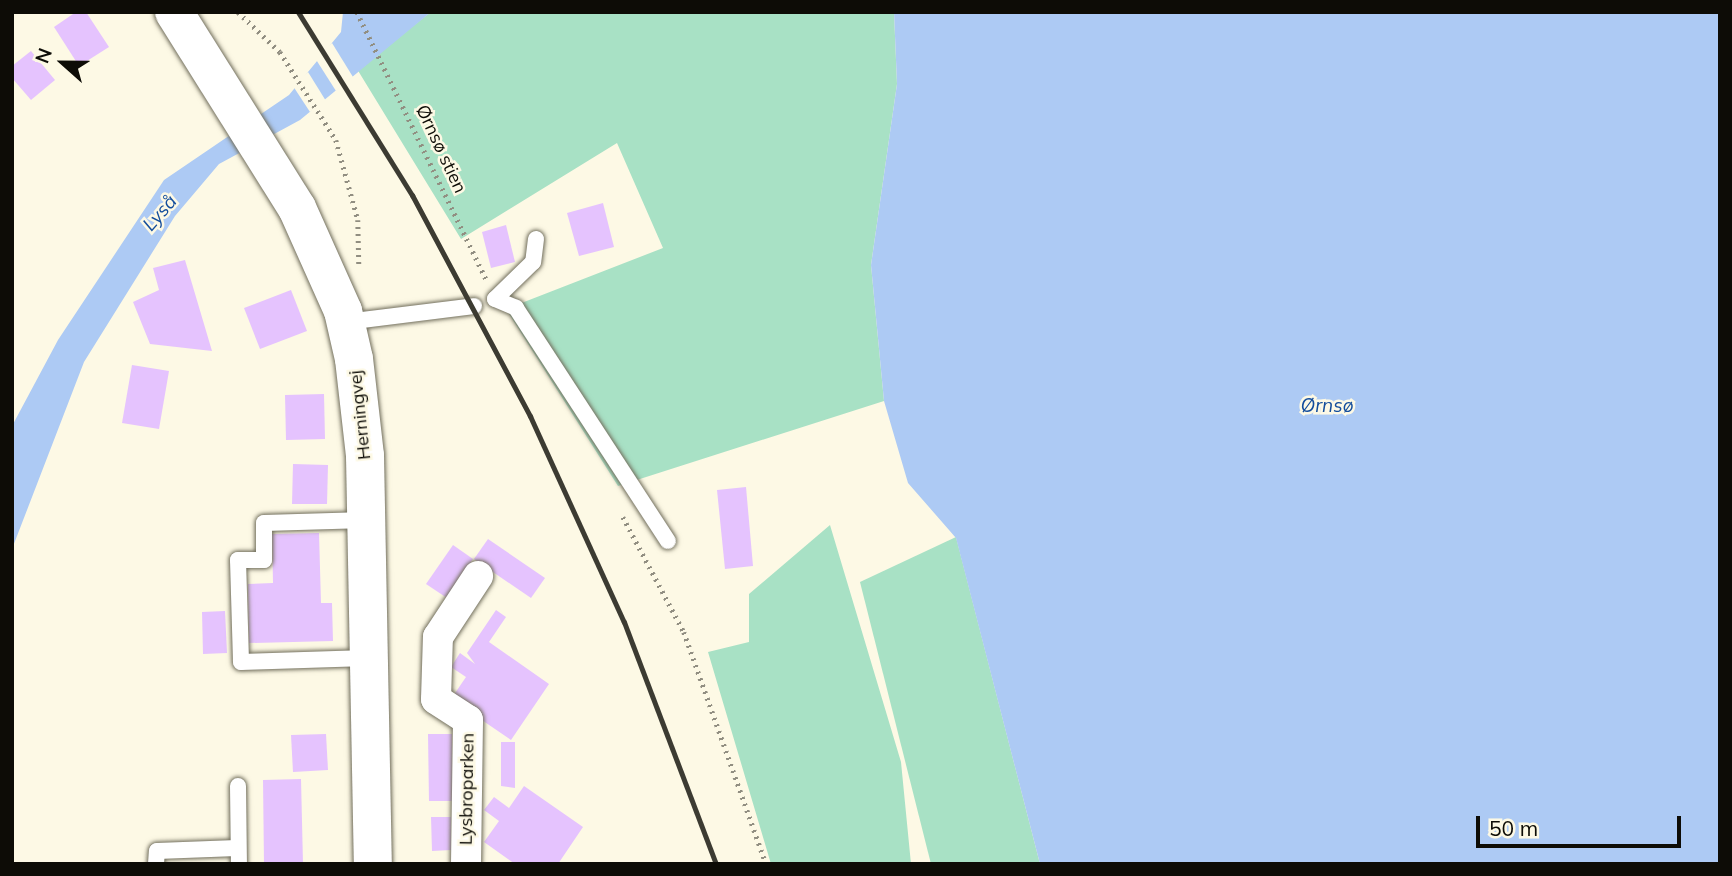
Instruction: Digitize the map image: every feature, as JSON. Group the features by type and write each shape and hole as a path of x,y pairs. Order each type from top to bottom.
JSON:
{"street":[{"name":"Herningvej","path":"174,12 270,160 344,316 364,422 373,864"},
{"name":"Lysbroparken","path":"466,864 468,720 436,699 438,637 478,576"}],"lane":[{"path":"536,239 533,262 495,299 516,308 668,541"},
{"path":"344,316 474,306"},
{"path":"366,520 264,523 264,560 238,560 241,662 367,657"},
{"path":"156,864 157,851 238,856 238,786"}],"path":[{"path":"238,12 258,26 299,78 318,107 344,163 358,220 358,285 344,316"},
{"name":"Ørnsø stien","path":"357,12 393,76 495,299"},
{"path":"618,507 684,632 766,864"}],"green space":[{"path":"431,12 894,12 897,84 871,265 884,401 618,486 506,309 663,248 617,143 461,239 357,69"},
{"path":"830,525 901,762 911,864 771,864 708,652 749,642 749,594"},
{"path":"956,537 1040,864 931,864 860,582"}],"water":[{"name":"Lyså","path":"343,12 431,12 300,120 219,164 175,216 84,362 12,549 12,426 58,340 164,180 289,95 341,32"},
{"name":"Ørnsø","path":"894,12 1720,12 1720,864 1040,864 956,538 908,483 884,401 871,265 897,84"}],"pier":[{"path":"332,43 353,77 336,91 315,58"},
{"path":"308,72 326,101 310,112 293,86"}],"building":[{"path":"76,12 86,12 109,47 79,66 54,27"},
{"path":"31,51 55,80 31,100 12,78 12,66"},
{"path":"603,203 614,247 579,256 567,213"},
{"path":"506,225 515,262 491,268 482,232"},
{"path":"185,260 212,351 150,344 133,302 159,290 153,268"},
{"path":"291,290 307,331 260,349 244,308"},
{"path":"132,365 169,371 159,429 122,423"},
{"path":"324,394 325,439 286,440 285,395"},
{"path":"293,464 328,465 327,504 292,504"},
{"path":"746,487 753,566 725,569 717,490"},
{"path":"319,533 321,603 332,603 333,641 249,643 248,584 273,583 272,534"},
{"path":"488,539 545,578 531,598 474,559"},
{"path":"453,545 473,559 447,598 426,584"},
{"path":"496,610 506,617 489,642 549,684 511,740 451,699 466,677 451,667 460,653 475,664 467,653"},
{"path":"225,611 227,653 203,654 202,612"},
{"path":"326,734 328,770 293,772 291,735"},
{"path":"428,734 452,734 453,801 429,801"},
{"path":"501,742 515,742 515,788 501,786"},
{"path":"301,779 303,864 264,864 263,780"},
{"path":"524,786 583,827 558,864 515,864 484,842 499,821 484,810 494,797 509,808"},
{"path":"431,817 451,817 451,850 432,851"}],"railway":[{"path":"298,12 412,195 530,416 624,622 716,864"}]}
